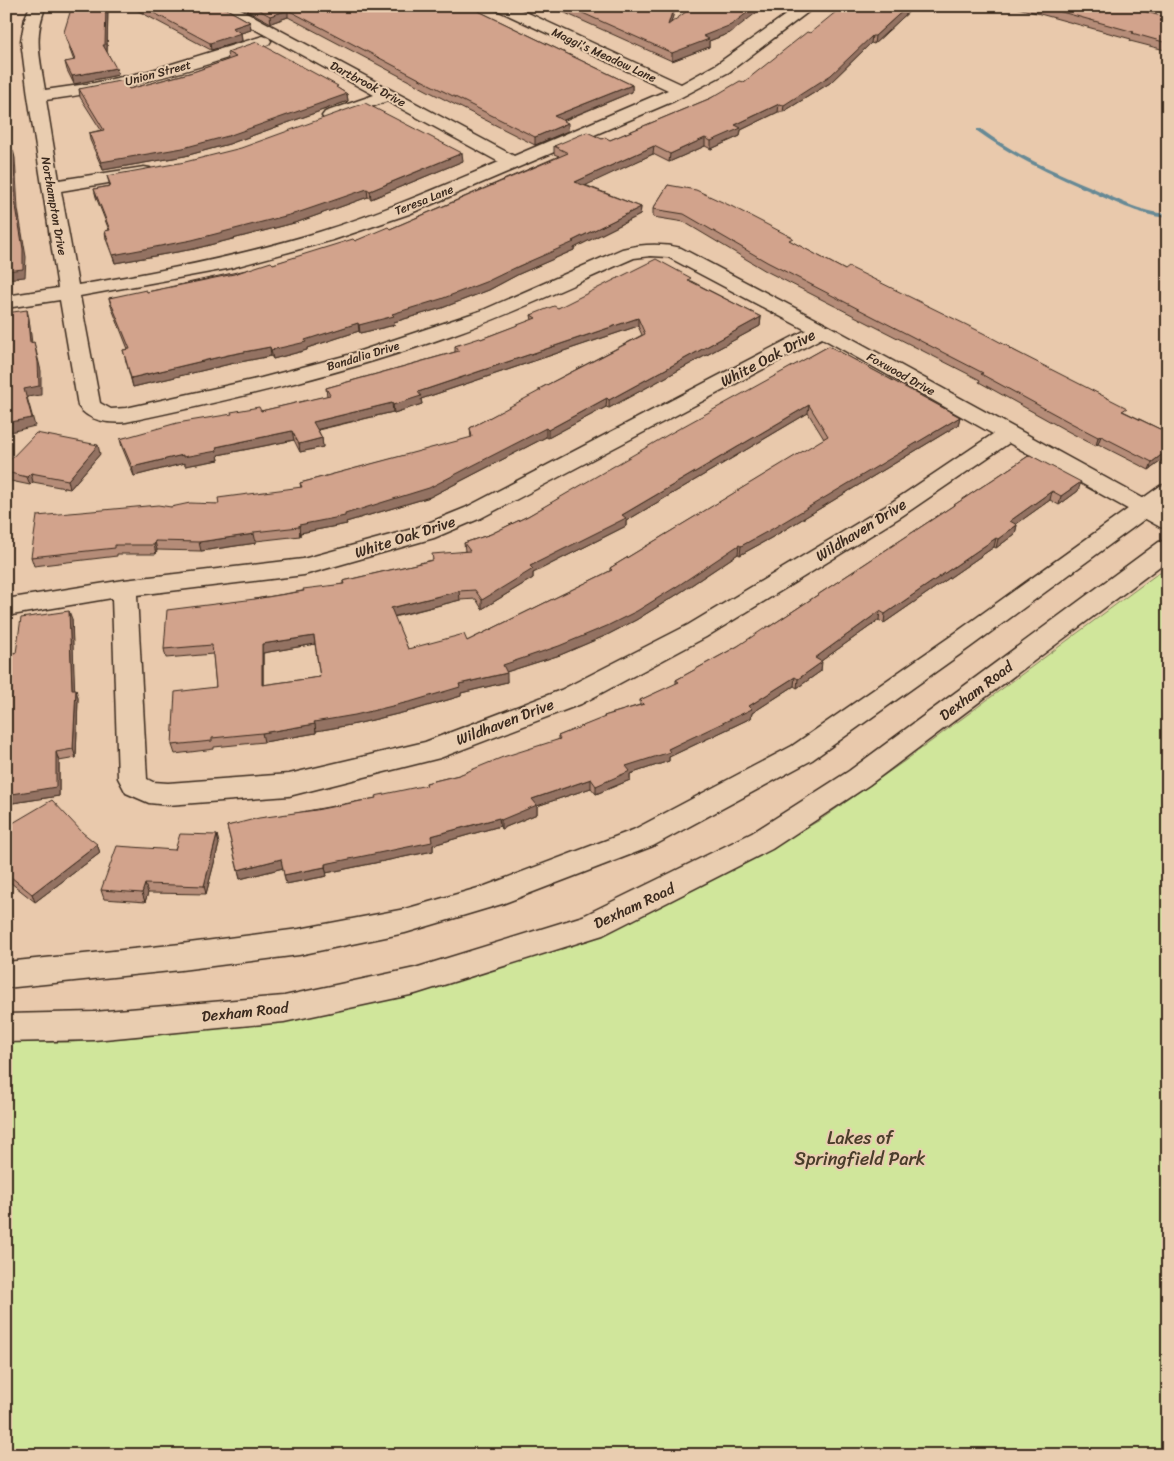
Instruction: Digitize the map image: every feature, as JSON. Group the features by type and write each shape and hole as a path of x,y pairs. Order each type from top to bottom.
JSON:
{"street":[{"name":"Northampton Drive","path":"38,6 33,18 29,41 36,96 90,406"},
{"name":"Dartbrook Drive","path":"223,6 512,162"},
{"name":"Maggi's Meadow Lane","path":"501,6 681,90"},
{"name":"Teresa Lane","path":"6,302 133,282 220,265 326,236 402,210 681,90 723,68 808,6"},
{"path":"1162,6 1168,8"},
{"name":"Union Street","path":"36,96 125,83 233,52 276,36"},
{"path":"317,121 389,95"},
{"path":"51,187 158,169"},
{"name":"Foxwood Drive","path":"629,253 650,249 674,252 822,330 1156,515"},
{"name":"Bandalia Drive","path":"90,406 102,415 110,418 225,395 351,360 490,314 629,253"},
{"name":"White Oak Drive","path":"6,608 124,588 304,567 424,534 473,513 822,330"},
{"name":"Wildhaven Drive","path":"124,588 132,778 136,786 149,792 168,794 289,785 430,751 571,697 697,632 894,511 1008,434"},
{"path":"6,975 181,957 290,943 405,921 491,896 643,838 802,753 960,642 1156,515 1168,492"},
{"name":"Dexham Road","path":"6,1028 94,1026 284,1009 415,981 592,926 762,842 851,784 1168,548"}],"green space":[{"name":"Lakes of Springfield Park","path":"1168,566 1168,1455 6,1455 6,1042 72,1042 159,1035 221,1027 560,945 684,894 820,820 906,760"}],"building":[{"path":"72,6 106,6 105,45 103,45 116,68 72,76 65,62 75,60 64,32"},
{"path":"141,6 221,6 250,22 232,28 241,33 210,43"},
{"path":"252,6 468,6 632,85 554,116 568,123 535,137 288,10 270,16"},
{"path":"567,6 674,6 668,25 694,6 756,6 731,25 703,36 709,39 672,53"},
{"path":"843,6 908,6 875,36 872,36 831,75 784,105 779,104 735,125 741,128 711,141 705,138 670,154 654,146 575,182 641,207 572,241 574,242 488,281 441,299 392,314 394,316 359,325 358,323 305,340 306,342 271,350 270,347 228,355 131,378 123,350 130,349 109,298 234,274 353,239 355,241 388,227 390,229 568,153 554,146 587,132 602,139 605,137 610,140 711,98 740,81 744,82"},
{"path":"1040,6 1126,6 1168,18 1168,42 1167,43"},
{"path":"257,42 338,86 336,87 347,94 228,136 183,148 101,162 89,133 104,130 79,89 124,80 129,89 193,72 236,57 227,52"},
{"path":"365,103 462,153 370,191 367,189 297,213 192,240 113,255 105,231 110,230 94,189 111,186 107,176 185,162 241,148"},
{"path":"6,115 10,150 13,150 15,200 23,249 23,269 6,271"},
{"path":"668,185 696,190 731,206 793,238 789,240 845,270 849,267 983,333 1127,408 1122,411 1168,433 1168,450 1152,462 1101,436 1098,437 981,374 983,373 767,262 684,214 653,209"},
{"path":"656,259 691,278 688,280 761,317 609,400 607,398 548,430 546,428 429,488 345,514 345,516 299,525 299,527 254,532 254,534 199,542 155,541 154,545 115,545 115,548 31,557 37,516 158,505 171,507 190,503 219,504 218,498 302,487 300,483 472,437 470,428 541,390 539,389 645,334 638,318 418,392 421,396 393,405 392,403 313,422 322,438 299,444 292,431 216,447 217,451 183,457 183,455 132,467 120,439 177,423 232,414 231,412 259,407 261,411 330,395 326,388 459,351 455,346 481,339 536,318 531,315 554,306 558,308"},
{"path":"27,310 30,343 34,342 38,362 39,386 24,389 32,418 6,423 6,313"},
{"path":"829,346 960,417 772,529 741,546 739,545 637,611 559,646 503,665 507,673 459,684 460,687 413,701 355,715 314,722 315,724 262,733 212,738 212,741 172,745 175,692 216,687 212,645 164,649 167,610 255,599 304,591 303,589 344,584 343,581 433,560 432,554 470,551 464,543 491,534 528,516 671,433","holes":["809,405 828,436 610,568 612,570 467,641 464,634 408,649 391,608 459,591 475,590 482,600 533,569 530,566 626,518 622,515","314,636 320,677 262,685 262,644"]},
{"path":"36,433 98,445 68,480 31,473 27,477 6,472 6,464"},
{"path":"1030,455 1081,482 1061,496 1052,491 1010,521 1017,525 998,539 996,538 885,614 880,611 815,658 822,662 798,679 795,677 749,706 752,709 668,749 670,752 626,766 630,771 596,786 591,779 532,799 537,805 501,820 499,818 431,836 432,842 325,864 325,867 284,875 281,859 238,870 227,826 259,818 316,810 376,798 375,796 427,785 426,783 459,775 503,757 560,739 558,736 604,716 644,704 640,700 679,682 676,680 769,627"},
{"path":"69,611 72,689 76,689 73,749 56,752 56,787 6,795 6,652 16,653 21,618"},
{"path":"52,800 83,833 97,844 32,894 6,873 6,827"},
{"path":"180,834 217,835 204,886 145,884 142,893 101,890 117,846 175,850"}],"waterway":[{"path":"979,130 1018,156 1126,206 1147,213 1168,216"}]}
